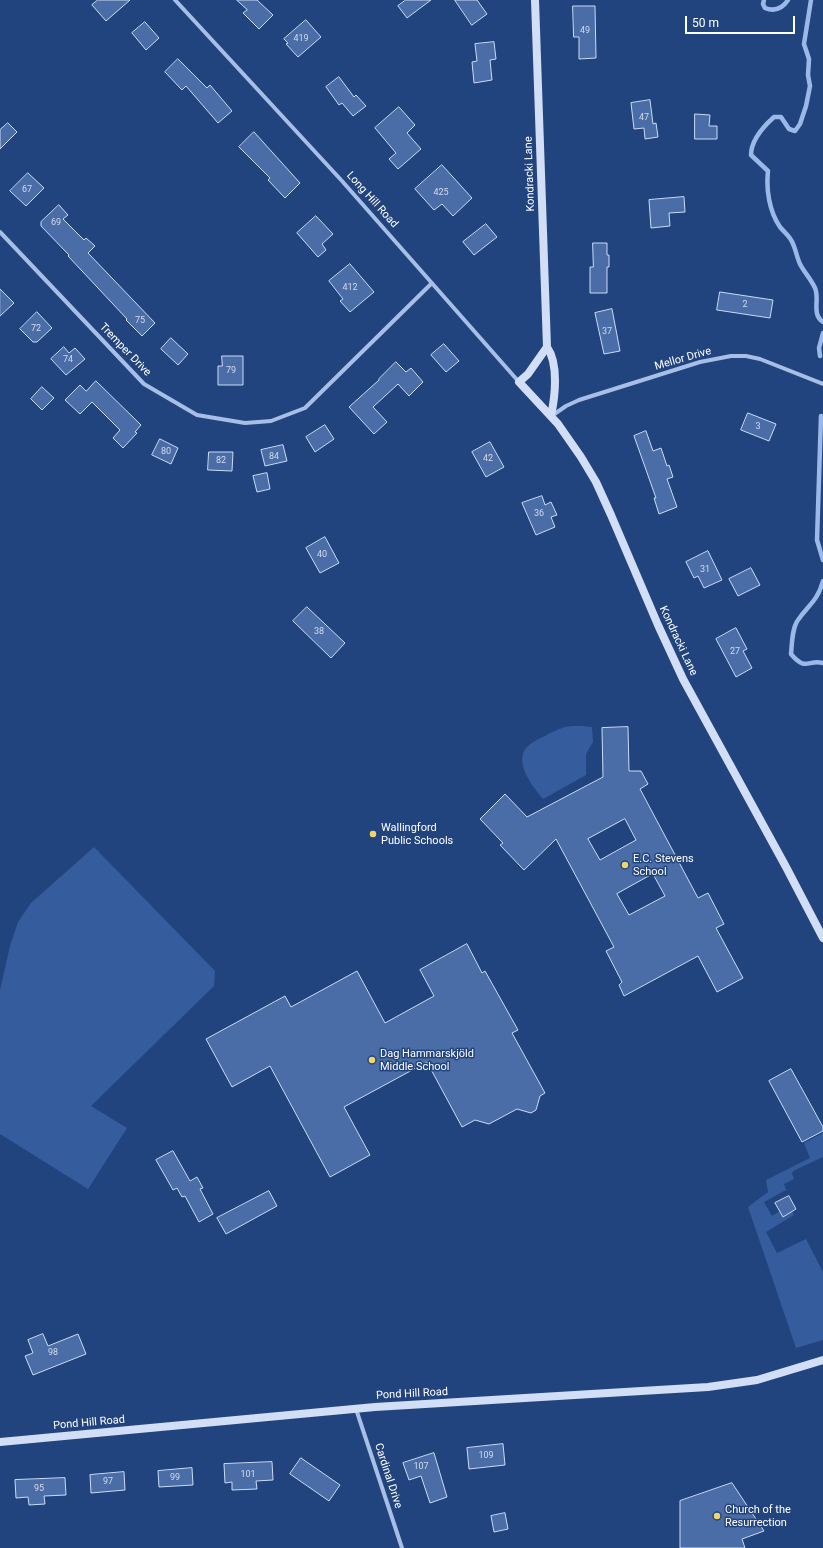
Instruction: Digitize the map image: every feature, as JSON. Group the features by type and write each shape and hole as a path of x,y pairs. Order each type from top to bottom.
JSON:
{"main road":[{"name":"Kondracki Lane","path":"535,0 547,347 552,358 555,387 551,416 566,434 596,482 612,515 658,625 683,679 786,867 823,938"},
{"path":"519,382 528,374 547,347"},
{"name":"Long Hill Road","path":"519,382 551,416"},
{"name":"Pond Hill Road","path":"0,1442 356,1409 708,1387 757,1380 823,1360"}],"street":[{"name":"Long Hill Road","path":"175,0 336,175 519,382"},
{"name":"Tremper Drive","path":"0,232 144,384 197,414 206,417 245,423 271,421 305,408 432,283"},
{"name":"Mellor Drive","path":"551,416 566,406 579,400 700,362 731,356 746,356 760,359 823,384"},
{"name":"Cardinal Drive","path":"356,1409 402,1548"}],"shaded area":[{"path":"565,727 592,727 593,742 586,754 586,775 543,799 534,788 523,767 523,753 527,747 538,739"},
{"path":"94,847 215,971 214,986 91,1106 127,1128 88,1189 0,1134 0,990 10,946 18,922 31,903"},
{"path":"823,1133 823,1157 793,1171 792,1174 794,1179 784,1184 786,1190 764,1202 772,1216 780,1211 792,1211 794,1215 766,1232 777,1253 806,1239 823,1272 823,1340 796,1348 748,1207 768,1192 766,1180 810,1158 804,1143"}],"building":[{"path":"98,0 130,0 106,21 92,5"},
{"path":"237,0 257,0 273,15 259,29 243,13 247,10"},
{"path":"406,0 431,0 407,18 398,6"},
{"path":"455,0 477,0 487,14 472,25"},
{"path":"573,6 595,6 596,58 579,59 579,37 574,37"},
{"path":"306,20 321,37 298,57 286,44 288,43 284,39"},
{"path":"145,22 159,38 146,50 132,33"},
{"path":"494,42 496,59 490,60 492,80 474,83 472,62 477,61 475,44"},
{"path":"178,59 207,88 210,85 232,111 218,123 186,86 182,90 165,72"},
{"path":"339,77 354,97 356,95 366,106 353,116 342,103 339,105 326,87"},
{"path":"650,100 653,124 656,123 658,137 645,139 644,128 634,129 631,103"},
{"path":"399,107 415,125 407,133 421,149 398,169 389,159 396,153 375,128"},
{"path":"695,114 710,115 709,126 717,126 717,139 695,139"},
{"path":"8,123 17,132 0,149 0,130"},
{"path":"254,132 300,183 285,198 268,180 270,178 239,147"},
{"path":"442,165 472,198 453,216 442,204 434,210 415,189"},
{"path":"28,173 44,188 26,206 10,191"},
{"path":"684,197 685,212 669,213 670,226 651,228 649,200"},
{"path":"59,205 68,215 63,219 84,240 86,238 95,246 88,253 155,323 142,336 41,226 41,222"},
{"path":"316,216 333,234 322,244 326,250 318,257 297,233"},
{"path":"486,224 497,237 474,255 463,242"},
{"path":"593,243 607,243 609,267 607,267 607,293 590,293 590,267 593,267"},
{"path":"350,264 374,292 350,312 340,301 343,299 329,281"},
{"path":"0,289 14,303 0,316"},
{"path":"720,292 773,300 770,318 717,310"},
{"path":"612,309 620,351 604,354 595,313"},
{"path":"37,312 52,328 37,342 33,342 20,329"},
{"path":"171,338 188,354 178,365 161,349"},
{"path":"444,344 459,361 446,372 431,355"},
{"path":"64,347 69,353 75,348 85,359 66,375 51,359"},
{"path":"222,356 243,356 243,385 218,385 218,366 222,366"},
{"path":"396,362 406,372 411,368 423,382 409,396 398,384 373,407 387,422 374,434 349,407 379,380"},
{"path":"96,381 141,425 135,432 137,433 123,448 113,438 120,430 92,402 80,414 65,400 80,385 86,391"},
{"path":"42,387 54,398 42,410 31,399"},
{"path":"748,413 776,424 769,441 741,430"},
{"path":"325,425 334,439 315,452 306,437"},
{"path":"646,431 653,451 661,448 667,466 669,465 673,477 667,479 677,507 659,514 654,498 656,498 634,436"},
{"path":"160,439 178,448 171,464 152,455"},
{"path":"490,442 504,467 486,477 472,452"},
{"path":"283,445 287,461 265,466 261,450"},
{"path":"209,452 233,452 232,471 208,470"},
{"path":"267,473 270,489 257,492 253,476"},
{"path":"542,496 545,505 551,502 557,515 551,517 555,527 536,535 522,503"},
{"path":"325,537 339,563 320,573 306,548"},
{"path":"708,551 722,580 704,588 698,576 694,578 686,562"},
{"path":"751,568 760,585 738,596 729,579"},
{"path":"307,607 345,643 331,658 293,621"},
{"path":"736,628 747,649 743,651 752,668 736,677 716,639"},
{"name":"E.C. Stevens School","path":"628,727 629,771 641,771 648,784 640,789 698,898 708,893 724,924 716,928 743,978 717,992 698,956 624,996 619,985 622,982 606,951 614,947 556,839 524,870 500,845 503,843 480,819 505,794 527,817 603,777 602,728","holes":["625,819 636,840 600,860 588,839","653,874 665,896 629,915 617,894"]},
{"name":"Dag Hammarskjöld Middle School","path":"467,944 482,973 485,971 518,1030 512,1033 545,1093 540,1096 536,1110 531,1113 517,1109 489,1124 475,1120 462,1127 427,1062 344,1107 370,1155 330,1177 270,1066 232,1087 206,1039 285,996 291,1007 357,971 385,1023 434,996 420,970"},
{"path":"791,1069 823,1127 823,1131 802,1142 769,1081"},
{"path":"173,1151 190,1181 197,1177 203,1188 200,1189 213,1214 199,1222 185,1196 182,1197 177,1188 173,1190 156,1160"},
{"path":"269,1191 277,1206 226,1234 217,1218"},
{"path":"789,1196 796,1209 783,1217 775,1203"},
{"path":"43,1334 48,1346 78,1334 86,1354 33,1375 25,1356 33,1353 28,1340"},
{"path":"503,1444 505,1465 469,1469 467,1448"},
{"path":"434,1453 447,1497 430,1503 421,1476 409,1480 403,1463"},
{"path":"301,1458 340,1485 329,1501 290,1474"},
{"path":"272,1462 273,1480 256,1481 257,1489 232,1490 232,1482 225,1483 224,1464"},
{"path":"192,1468 193,1485 159,1487 158,1471"},
{"path":"124,1472 125,1490 91,1493 90,1475"},
{"path":"65,1478 66,1495 44,1496 45,1504 29,1505 28,1497 16,1498 15,1480"},
{"name":"Church of the Resurrection","path":"732,1483 764,1531 742,1539 745,1548 680,1548 680,1501"},
{"path":"505,1513 508,1529 494,1532 491,1516"}],"waterway":[{"path":"764,0 763,4 765,8 772,10 781,8 788,0"},
{"path":"811,0 804,44 809,59 808,75 810,86 806,106 800,124 795,131 789,129 781,117 774,117 762,129 753,144 751,155 768,171 767,185 773,214 780,227 792,241 800,264 815,288 817,297 817,315 823,322"},
{"path":"820,356 819,348 823,333"},
{"path":"821,416 817,540 823,560"},
{"path":"823,581 818,594 796,623 791,654 804,664 814,662 823,663"}],"place":[{"name":"Wallingford Public Schools","path":"373,834"},
{"name":"E.C. Stevens School","path":"625,865"},
{"name":"Dag Hammarskjöld Middle School","path":"372,1060"},
{"name":"Church of the Resurrection","path":"717,1516"}]}
